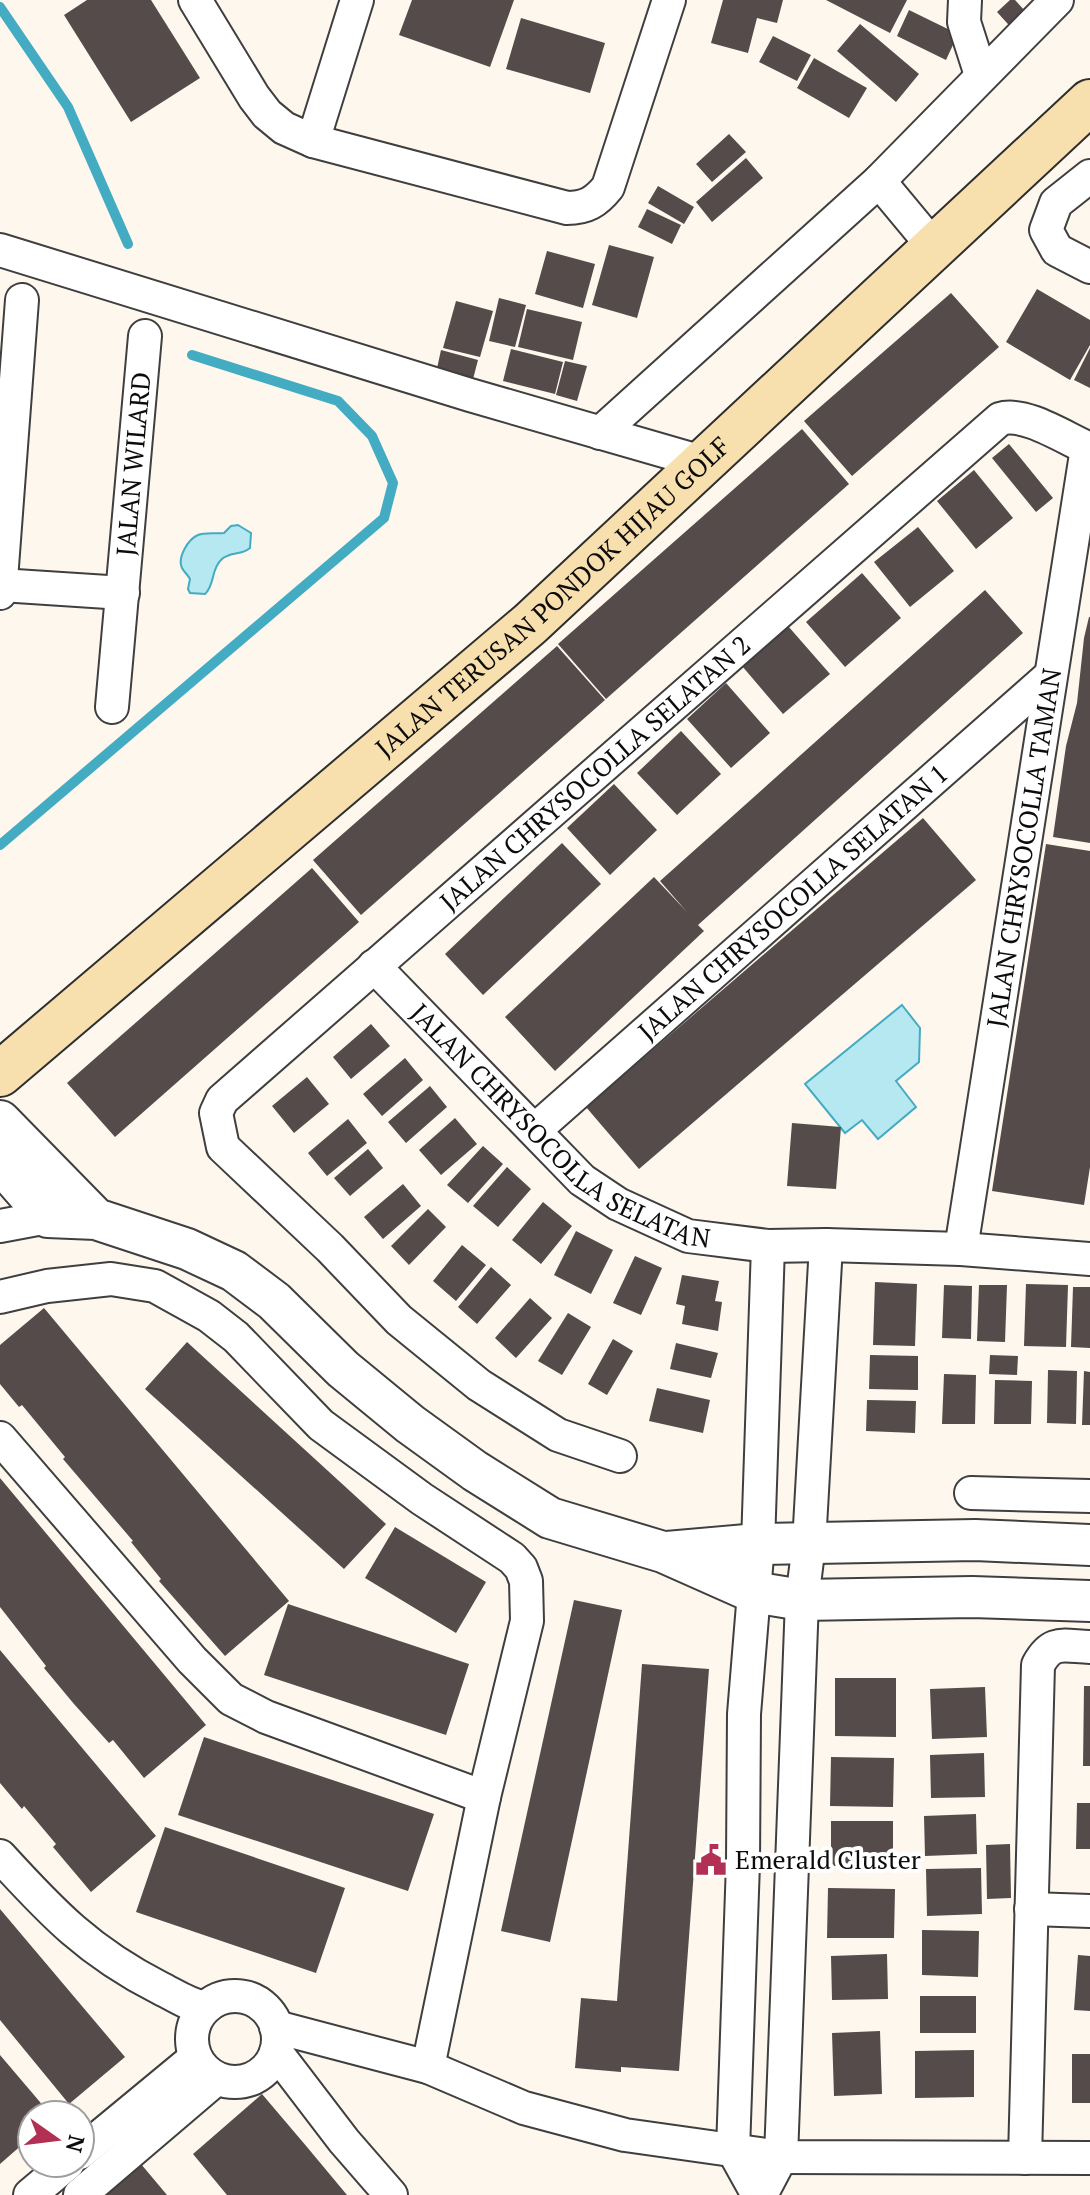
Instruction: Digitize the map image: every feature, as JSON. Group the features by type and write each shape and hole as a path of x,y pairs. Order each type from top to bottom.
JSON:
{"main road":[{"name":"JALAN TERUSAN PONDOK HIJAU GOLF","path":"0,1074 530,624 1090,102"}],"street":[{"path":"195,0 254,97 267,114 284,128 313,141 567,208 582,208 598,199 608,187 669,0"},
{"path":"313,141 357,0"},
{"path":"965,0 964,22 981,75"},
{"path":"600,433 879,181 1057,0"},
{"path":"1090,176 1056,203 1046,230 1057,250 1090,267"},
{"path":"879,181 933,246"},
{"path":"0,250 702,462"},
{"path":"0,593 22,300"},
{"name":"JALAN WILARD","path":"112,707 145,336"},
{"name":"JALAN CHRYSOCOLLA SELATAN 2","path":"620,1456 558,1435 479,1385 399,1320 330,1248 223,1147 216,1113 222,1100 1000,419 1008,417 1030,421 1088,449"},
{"name":"JALAN CHRYSOCOLLA TAMAN","path":"961,1249 1088,449"},
{"path":"0,585 123,593"},
{"name":"JALAN CHRYSOCOLLA SELATAN 1","path":"535,1130 1050,676"},
{"name":"JALAN CHRYSOCOLLA SELATAN","path":"374,966 582,1180 618,1204 688,1236 768,1246 961,1249 1090,1259"},
{"path":"0,1121 96,1219"},
{"path":"0,1162 48,1217"},
{"path":"0,1226 48,1217 96,1219 187,1249 234,1271 274,1301 343,1369 410,1424 475,1471 550,1518 663,1552 753,1592 802,1600 972,1597 1090,1601"},
{"path":"760,2195 781,2157 802,1600 809,1544 826,1245"},
{"path":"760,2195 733,2150 743,1863 744,1714 758,1544 768,1246"},
{"path":"0,1297 47,1286 111,1279 155,1286 209,1316 236,1337 321,1425 422,1499 512,1558 521,1568 526,1581 527,1621 484,1797 428,2067"},
{"path":"0,1438 192,1660 231,1699 266,1717 484,1797"},
{"path":"971,1493 1090,1496"},
{"path":"663,1552 758,1544 975,1540 1090,1545"},
{"path":"1025,2158 1038,1665 1046,1649 1054,1645 1090,1647"},
{"path":"0,1856 53,1914 97,1952 138,1977 197,2007 205,2008"},
{"path":"1031,1909 1090,1911"},
{"path":"276,2040 269,2065 258,2076 245,2082 230,2083 205,2068 192,2031 196,2019 215,2000 240,1996 262,2006 276,2040 344,2141 391,2195"},
{"path":"276,2040 428,2067 524,2108 625,2135 781,2157 1090,2158"},
{"path":"96,2142 205,2068"},
{"path":"80,2195 205,2068"},
{"path":"30,2195 49,2179"}],"water":[{"path":"238,525 251,533 250,548 221,560 205,594 190,593 190,579 181,564 187,545 198,535 224,533 231,526"},
{"path":"902,1005 920,1028 919,1062 896,1081 916,1107 878,1139 862,1120 845,1133 805,1084"}],"building":[{"path":"87,0 151,0 200,78 131,122 64,15"},
{"path":"412,0 514,0 490,67 399,35"},
{"path":"723,0 783,0 777,23 757,18 748,53 711,43"},
{"path":"826,0 907,0 890,33"},
{"path":"1010,0 1015,0 1033,20 1017,34 997,12"},
{"path":"909,10 958,34 946,60 897,36"},
{"path":"521,18 605,43 590,93 506,69"},
{"path":"860,24 919,74 896,102 837,51"},
{"path":"773,36 811,55 797,81 759,62"},
{"path":"814,58 867,88 849,118 797,88"},
{"path":"729,134 746,152 712,182 696,164"},
{"path":"746,158 763,178 712,222 696,202"},
{"path":"658,186 694,207 684,224 648,203"},
{"path":"647,209 681,225 672,244 638,227"},
{"path":"609,245 654,257 637,318 592,305"},
{"path":"547,251 595,264 583,308 535,294"},
{"path":"1037,289 1090,320 1090,345 1070,380 1006,342"},
{"path":"951,293 999,347 852,476 804,421"},
{"path":"499,298 526,305 515,347 489,341"},
{"path":"456,301 493,311 480,357 443,348"},
{"path":"527,309 582,322 573,360 518,347"},
{"path":"1090,348 1090,388 1074,380"},
{"path":"511,349 563,362 555,394 503,381"},
{"path":"441,350 478,360 472,383 436,373"},
{"path":"565,361 587,366 577,401 556,395"},
{"path":"802,429 849,484 606,699 558,644"},
{"path":"1009,444 1053,498 1036,512 992,458"},
{"path":"974,470 1013,518 976,549 937,501"},
{"path":"918,527 954,571 910,607 874,562"},
{"path":"862,573 901,618 845,667 806,622"},
{"path":"985,590 1023,633 698,925 704,931 555,1071 505,1017 654,877 687,912 660,881"},
{"path":"1090,617 1090,843 1053,837"},
{"path":"788,626 830,674 783,714 742,666"},
{"path":"557,646 605,700 361,915 313,860"},
{"path":"726,683 770,733 731,768 687,719"},
{"path":"681,731 721,774 677,815 637,773"},
{"path":"614,784 657,830 610,875 567,828"},
{"path":"923,818 976,880 639,1169 586,1107"},
{"path":"562,843 601,884 483,995 445,954"},
{"path":"1046,844 1090,851 1090,1167 1084,1205 992,1191"},
{"path":"312,868 359,922 115,1137 67,1083"},
{"path":"371,1024 390,1046 351,1079 333,1057"},
{"path":"405,1058 423,1080 382,1116 363,1094"},
{"path":"307,1077 329,1104 294,1133 272,1106"},
{"path":"430,1086 447,1107 406,1143 388,1122"},
{"path":"455,1118 477,1144 441,1175 419,1150"},
{"path":"348,1119 367,1143 327,1176 308,1153"},
{"path":"792,1123 841,1127 836,1189 787,1186"},
{"path":"483,1146 503,1164 468,1203 447,1185"},
{"path":"368,1149 383,1168 350,1196 334,1178"},
{"path":"507,1167 531,1189 498,1227 473,1206"},
{"path":"403,1184 421,1206 383,1239 364,1217"},
{"path":"543,1202 572,1226 541,1264 512,1240"},
{"path":"428,1209 446,1227 409,1265 391,1246"},
{"path":"576,1231 613,1250 591,1294 554,1275"},
{"path":"462,1245 486,1265 456,1301 433,1281"},
{"path":"635,1256 662,1268 641,1315 613,1303"},
{"path":"491,1267 511,1285 477,1324 458,1307"},
{"path":"682,1275 719,1281 715,1301 722,1302 718,1331 682,1324 685,1306 676,1304"},
{"path":"875,1282 917,1284 915,1346 873,1345"},
{"path":"1026,1284 1068,1285 1066,1347 1024,1346"},
{"path":"944,1285 972,1286 971,1339 942,1338"},
{"path":"979,1285 1007,1285 1005,1342 977,1341"},
{"path":"1073,1287 1090,1287 1090,1348 1071,1347"},
{"path":"530,1298 552,1318 516,1358 495,1338"},
{"path":"44,1308 289,1601 225,1656 159,1581 161,1579 133,1541 22,1405 19,1407 0,1384 0,1345"},
{"path":"568,1313 591,1327 562,1375 538,1361"},
{"path":"613,1339 633,1351 607,1395 588,1384"},
{"path":"187,1342 386,1524 344,1569 145,1389"},
{"path":"676,1343 718,1353 711,1378 670,1369"},
{"path":"870,1355 918,1356 918,1390 869,1389"},
{"path":"990,1355 1018,1356 1017,1375 989,1374"},
{"path":"1048,1370 1077,1371 1076,1424 1047,1423"},
{"path":"1084,1371 1090,1372 1090,1425 1082,1425"},
{"path":"944,1374 976,1375 975,1424 942,1424"},
{"path":"995,1380 1032,1381 1031,1424 994,1424"},
{"path":"657,1388 710,1400 703,1433 649,1421"},
{"path":"867,1400 916,1401 915,1433 866,1431"},
{"path":"0,1478 206,1725 144,1778 113,1740 109,1743 74,1704 0,1607"},
{"path":"395,1527 486,1582 456,1633 365,1578"},
{"path":"574,1600 622,1610 550,1942 501,1931"},
{"path":"288,1604 469,1664 446,1735 264,1675"},
{"path":"0,1650 156,1836 91,1892 53,1847 56,1844 0,1783"},
{"path":"642,1664 709,1669 679,2071 621,2067 621,2072 575,2068 581,1998 617,2001"},
{"path":"835,1678 896,1678 896,1737 835,1736"},
{"path":"1084,1686 1090,1686 1090,1766 1083,1766"},
{"path":"985,1687 987,1737 932,1739 930,1689"},
{"path":"204,1737 434,1814 408,1891 178,1815"},
{"path":"984,1753 985,1797 931,1798 930,1755"},
{"path":"831,1757 894,1758 893,1807 830,1806"},
{"path":"1077,1803 1090,1803 1090,1849 1076,1849"},
{"path":"976,1814 977,1854 925,1856 924,1816"},
{"path":"831,1821 893,1821 893,1865 831,1866"},
{"path":"165,1827 345,1888 316,1973 136,1912"},
{"path":"1010,1844 1011,1898 987,1899 986,1845"},
{"path":"981,1868 982,1914 927,1916 926,1869"},
{"path":"828,1888 895,1889 894,1938 827,1938"},
{"path":"0,1909 125,2057 75,2099 65,2099 0,2020"},
{"path":"922,1930 979,1931 978,1977 922,1975"},
{"path":"887,1954 888,1999 832,2000 831,1956"},
{"path":"1078,1955 1090,1956 1090,2011 1074,2010"},
{"path":"920,1996 976,1996 976,2033 920,2033"},
{"path":"880,2031 882,2094 834,2096 832,2033"},
{"path":"974,2050 974,2097 915,2098 915,2051"},
{"path":"1072,2054 1090,2054 1090,2103 1072,2103"},
{"path":"0,2055 37,2099 16,2099 16,2150 0,2164"},
{"path":"262,2094 347,2195 227,2195 193,2154"},
{"path":"141,2164 167,2195 104,2195"}],"waterway":[{"path":"0,7 68,107 128,244"},
{"path":"0,845 384,518 393,483 372,436 338,401 192,355"}],"place":[{"name":"Emerald Cluster","path":"711,1860"}]}
